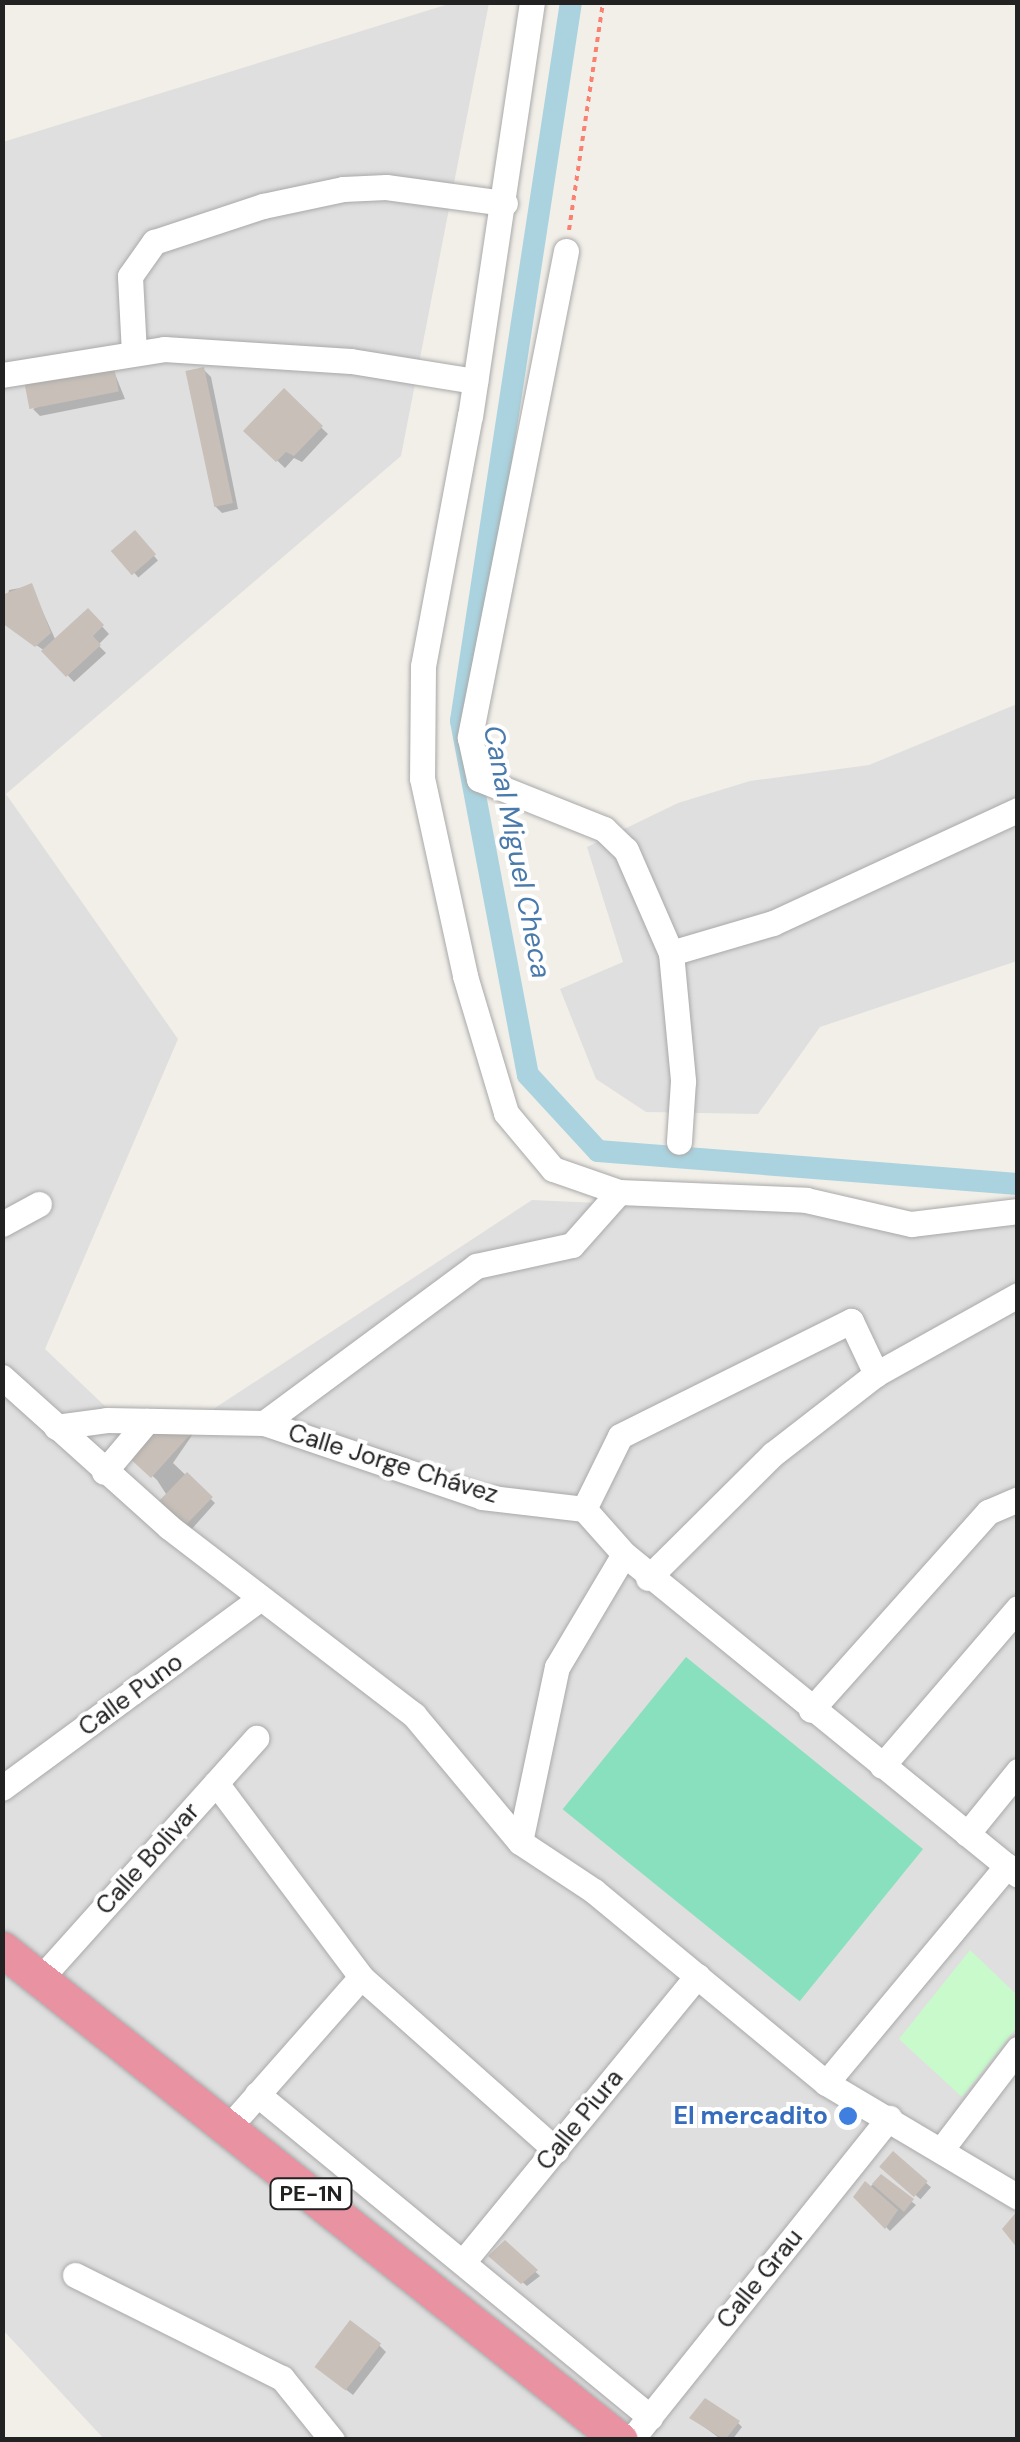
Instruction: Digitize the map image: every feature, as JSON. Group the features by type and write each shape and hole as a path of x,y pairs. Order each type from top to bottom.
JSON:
{"highway":[{"name":"PE-1N","path":"2,1949 620,2440"}],"street":[{"path":"532,2 476,381 423,666 422,778 465,976 506,1113 553,1169 619,1192 806,1200 911,1224 1018,1211"},
{"path":"134,353 130,276 154,242 262,206 343,189 386,187 505,203"},
{"path":"566,250 470,738 479,779 604,829 626,850 671,954 682,1081 680,1142"},
{"path":"2,375 164,348 351,361 476,381"},
{"path":"671,954 773,923 1018,810"},
{"path":"264,1423 476,1266 572,1245 619,1192"},
{"path":"2,1224 40,1204"},
{"path":"648,1578 773,1454 876,1374 1018,1295"},
{"path":"826,2083 1012,1871 648,1578 584,1509 620,1436 850,1321 876,1374"},
{"path":"2,1378 98,1466 258,1600 414,1714 520,1842 594,1891 826,2083 1018,2197"},
{"path":"98,1466 89,1439 107,1420"},
{"name":"Calle Jorge Chávez","path":"56,1428 107,1420 264,1423 482,1497 584,1509"},
{"path":"98,1466 147,1421"},
{"path":"812,1710 988,1512 1018,1499"},
{"path":"520,1842 557,1667 624,1554"},
{"name":"Calle Puno","path":"2,1788 258,1600"},
{"path":"882,1766 1018,1608"},
{"name":"Calle Bolivar","path":"40,1979 256,1738"},
{"path":"966,1834 1018,1771"},
{"path":"216,1783 361,1977 556,2150"},
{"name":"Calle Piura","path":"462,2262 697,1976"},
{"path":"228,2128 361,1977"},
{"path":"941,2150 1018,2050"},
{"path":"258,2094 650,2417"},
{"name":"Calle Grau","path":"631,2440 889,2118"},
{"path":"75,2275 282,2378 332,2440"}],"path":[{"path":"566,250 602,2"}],"shaded area":[{"path":"452,3 489,3 401,456 6,794 178,1039 45,1349 151,1450 532,1200 1017,1222 1017,2439 104,2439 3,2330 3,142"},
{"path":"1017,704 1017,961 820,1027 758,1114 646,1112 596,1079 560,989 623,962 587,847 678,803 750,781 869,765"}],"green space":[{"path":"686,1657 923,1849 800,2001 563,1809"},
{"path":"970,1950 1017,1995 1017,2027 962,2097 899,2039"}],"building":[{"path":"114,367 119,392 29,409 25,384"},
{"path":"204,367 233,503 214,507 185,371"},
{"path":"284,388 323,426 294,456 286,452 276,462 243,431"},
{"path":"135,530 156,554 132,575 111,551"},
{"path":"32,583 51,633 35,647 2,623 2,595"},
{"path":"88,608 104,625 93,636 101,645 66,677 41,651"},
{"path":"155,1426 196,1428 151,1478 126,1455"},
{"path":"187,1472 213,1497 184,1527 158,1502"},
{"path":"893,2151 928,2181 914,2197 879,2167"},
{"path":"881,2174 914,2199 904,2212 872,2184"},
{"path":"865,2181 898,2210 885,2229 853,2197"},
{"path":"1018,2210 1018,2249 1002,2229"},
{"path":"505,2240 538,2270 521,2284 488,2256"},
{"path":"350,2320 381,2343 346,2391 314,2367"},
{"path":"705,2398 740,2421 725,2440 689,2418"}],"waterway":[{"name":"Canal Miguel Checa","path":"571,2 461,721 528,1075 598,1151 1018,1184"}],"place":[{"name":"El mercadito","path":"848,2116"}]}
